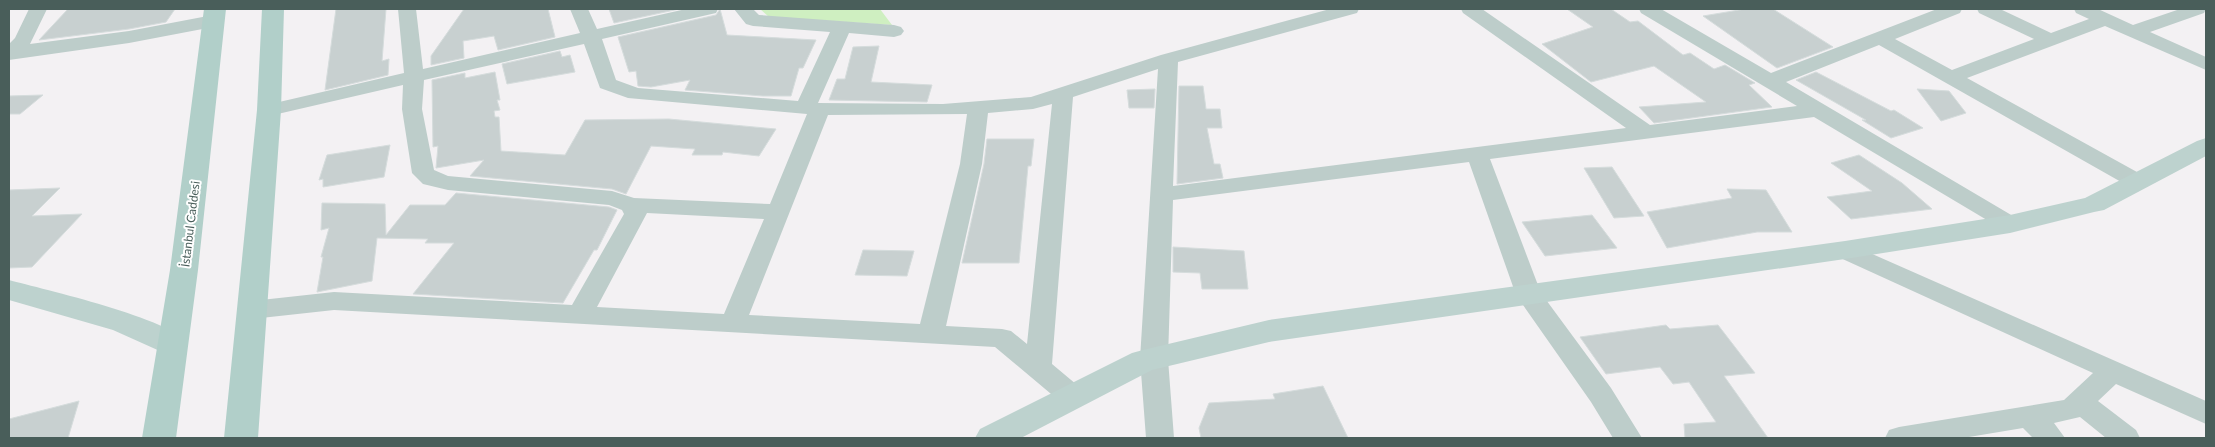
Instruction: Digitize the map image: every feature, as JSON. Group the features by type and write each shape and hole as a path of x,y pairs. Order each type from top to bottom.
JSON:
{"main road":[{"path":"241,438 269,110 273,9"},
{"name":"İstanbul Caddesi","path":"159,438 184,270 214,15"}],"street":[{"path":"9,53 23,41 38,9"},
{"path":"406,9 414,77 412,110 423,173 431,179 448,183 612,198 632,205 778,212"},
{"path":"579,9 591,36 607,84 635,94 813,108 942,110 1034,103 1168,59 1350,9"},
{"path":"269,110 709,9"},
{"path":"743,9 753,20 894,31"},
{"path":"1470,9 1647,133"},
{"path":"1650,9 2010,224"},
{"path":"1770,81 1953,9"},
{"path":"1986,9 2049,39"},
{"path":"2083,9 2206,64"},
{"path":"2133,31 2197,9"},
{"path":"9,53 129,37 214,15"},
{"path":"1951,77 2106,19"},
{"path":"733,323 778,212 842,27"},
{"path":"1880,38 2138,182"},
{"path":"1160,438 1154,358 1168,59"},
{"path":"1038,368 1063,93"},
{"path":"931,334 971,164 978,107"},
{"path":"1161,195 1819,110"},
{"path":"992,438 1143,361 1154,358 1269,331 1846,250 2010,224 2094,204 2206,146"},
{"path":"1477,154 1529,295 1601,395 1628,438"},
{"path":"579,315 636,214 632,205"},
{"path":"1846,250 2206,414"},
{"path":"9,290 124,323 173,344"},
{"path":"252,310 334,301 1002,338 1073,397"},
{"path":"1899,438 2072,409 2112,371"},
{"path":"2080,402 2126,438"},
{"path":"2029,416 2051,438"}],"green space":[{"path":"760,9 880,9 892,25 769,17"}],"building":[{"path":"68,9 175,9 166,22 129,29 39,40"},
{"path":"336,9 386,9 382,61 389,59 388,75 325,90"},
{"path":"464,9 548,9 555,37 498,50 494,36 463,41 464,58 431,65 431,56"},
{"path":"609,9 679,9 614,23"},
{"path":"720,9 727,35 816,40 803,68 799,68 791,96 763,96 685,90 690,80 651,87 638,86 636,71 629,72 618,37 716,15"},
{"path":"1567,9 1611,9 1630,22 1638,21 1683,55 1690,53 1714,69 1725,65 1755,83 1749,85 1772,107 1654,123 1639,107 1706,102 1654,66 1591,82 1542,44 1593,27"},
{"path":"1745,9 1773,9 1833,47 1777,68 1703,16"},
{"path":"879,46 871,82 932,85 927,102 829,100 837,79 845,79 853,47"},
{"path":"560,51 562,57 570,55 575,72 507,84 502,64"},
{"path":"495,72 500,100 497,100 500,110 494,111 495,117 499,117 501,151 565,155 585,120 669,119 776,129 759,156 723,152 722,155 692,155 695,149 651,146 626,194 612,189 470,176 484,160 436,168 438,146 433,147 432,80 465,73 465,78"},
{"path":"1816,72 1891,111 1894,110 1923,128 1891,138 1862,120 1866,120 1796,80"},
{"path":"1179,86 1203,86 1206,109 1220,109 1222,128 1207,128 1214,164 1220,164 1223,178 1177,184"},
{"path":"1155,89 1154,108 1129,108 1127,90"},
{"path":"1917,89 1949,91 1966,113 1941,121"},
{"path":"43,95 20,114 9,114 9,96"},
{"path":"987,139 1034,139 1031,166 1028,166 1019,263 962,263 984,164"},
{"path":"390,145 384,177 323,187 323,179 319,180 327,155"},
{"path":"1859,155 1902,183 1932,209 1851,219 1827,197 1872,191 1831,163"},
{"path":"1612,167 1644,216 1614,218 1584,168"},
{"path":"60,188 32,216 82,214 32,267 9,268 9,190"},
{"path":"1727,189 1766,190 1792,232 1757,232 1667,248 1647,212 1732,198"},
{"path":"456,193 609,207 617,210 597,250 594,250 563,303 413,294 454,243 425,243 428,239 377,238 372,281 317,292 323,257 321,257 329,228 321,230 322,203 385,204 386,235 410,205 445,205"},
{"path":"1592,215 1617,248 1545,256 1522,222"},
{"path":"1173,247 1244,251 1248,289 1202,289 1200,273 1173,272"},
{"path":"863,250 914,251 907,276 855,275"},
{"path":"1666,325 1670,329 1718,325 1755,373 1724,376 1768,438 1685,438 1684,424 1716,422 1689,382 1673,384 1660,367 1606,374 1580,337"},
{"path":"1323,386 1348,438 1201,438 1199,428 1209,403 1275,399 1273,394"},
{"path":"79,401 68,438 9,438 9,419"}]}
